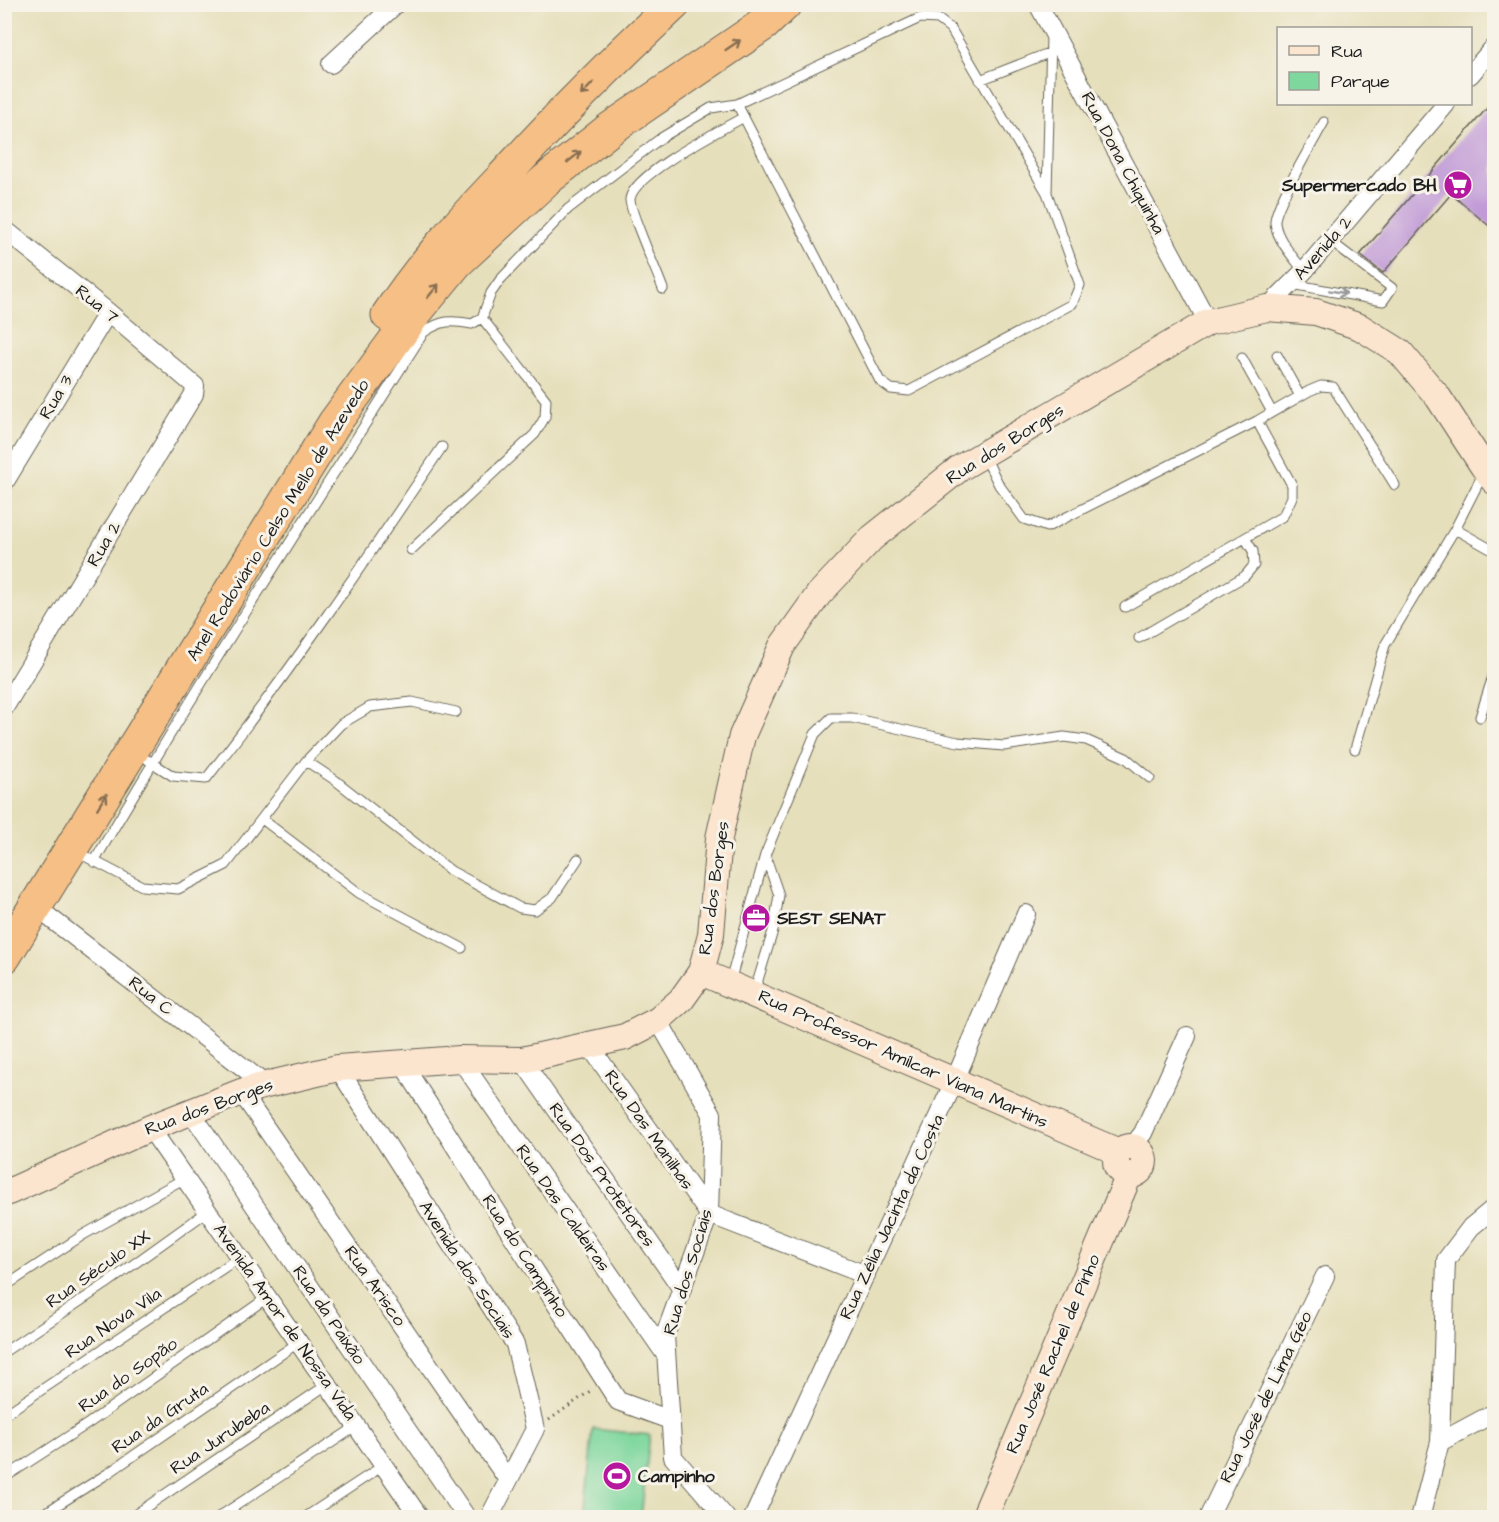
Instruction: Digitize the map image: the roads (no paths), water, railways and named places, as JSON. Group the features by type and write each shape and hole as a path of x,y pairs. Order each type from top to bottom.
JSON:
{"highway":[{"path":"623,52 662,4"},
{"name":"Anel Rodoviário Celso Mello de Azevedo","path":"4,920 125,723 401,295 438,246 523,154 623,52 674,4"},
{"name":"Anel Rodoviário Celso Mello de Azevedo","path":"4,957 36,907 83,855 335,422 457,261 546,180 610,129 764,24 785,4"}],"street":[{"path":"331,64 396,4"},
{"name":"Rua Dona Chiquinha","path":"1038,4 1208,322"},
{"path":"1472,73 1494,47"},
{"name":"Avenida 2","path":"1267,308 1298,278 1445,105"},
{"name":"Rua 7","path":"7,239 108,312 190,379"},
{"name":"Rua dos Borges","path":"4,1194 150,1128 266,1084 338,1068 460,1059 522,1060 625,1037 658,1020 681,1000 701,972 711,934 718,838 742,736 782,646 819,594 872,538 960,468 1208,322 1267,308 1316,312 1360,327 1400,352 1438,397 1490,475"},
{"name":"Rua 3","path":"4,483 108,312"},
{"name":"Rua 2","path":"4,708 194,394 195,386 190,379"},
{"name":"Rua C","path":"36,907 266,1084"},
{"name":"Rua Zélia Jacinta da Costa","path":"753,1518 954,1082 1026,914"},
{"name":"Rua Professor Amílcar Viana Martins","path":"701,972 1125,1159"},
{"name":"Rua dos Sociais","path":"658,1020 712,1114 709,1214 665,1335 673,1456 726,1518"},
{"name":"Rua José Rachel de Pinho","path":"984,1518 1125,1159 1187,1036"},
{"name":"Rua Das Manilhas","path":"589,1045 709,1214"},
{"name":"Rua Das Caldeiras","path":"460,1059 667,1357"},
{"name":"Rua Dos Protetores","path":"522,1060 682,1289"},
{"name":"Rua do Campinho","path":"402,1064 618,1401 670,1420"},
{"name":"Avenida dos Sociais","path":"338,1068 515,1344 535,1429 508,1480"},
{"name":"Rua Arisco","path":"241,1092 508,1480"},
{"name":"Rua da Paixão","path":"191,1112 466,1518"},
{"name":"Avenida Amor de Nossa Vida","path":"150,1128 420,1518"},
{"path":"1420,1518 1440,1442 1446,1260 1471,1227 1494,1208"},
{"path":"709,1214 866,1275"},
{"name":"Rua José de Lima Géo","path":"1208,1518 1325,1276"},
{"path":"1440,1442 1494,1413"},
{"path":"489,1518 508,1480"}],"lane":[{"path":"442,447 308,644 206,779 173,776 142,757 295,532 424,332 439,322 458,321 472,324 482,318 490,293 500,280 568,209 661,138 711,108 737,104 920,18 938,19 951,29 1047,193 1080,285 1072,304 909,391 891,389 880,381 737,104"},
{"path":"1047,193 1052,28"},
{"path":"980,80 1051,52"},
{"path":"663,289 632,207 630,199 636,185 653,170 744,117"},
{"path":"1324,122 1280,205 1275,222 1298,278 1383,300 1392,288 1330,241"},
{"path":"411,550 535,434 545,417 546,400 482,318"},
{"path":"1277,355 1300,396"},
{"path":"1242,358 1272,412"},
{"path":"984,454 999,485 1024,519 1047,527 1257,422 1321,386 1333,387 1395,485"},
{"path":"1125,607 1283,516 1292,497 1292,485 1257,422"},
{"path":"1355,749 1385,645 1455,528 1490,475"},
{"path":"1455,528 1494,551"},
{"path":"1139,638 1245,576 1254,565 1253,551 1245,538"},
{"path":"1480,717 1494,673"},
{"path":"83,855 142,886 178,890 226,865 306,760 341,724 370,708 412,702 456,712"},
{"path":"729,984 765,855 815,734 831,718 852,718 958,742 1004,746 1064,737 1086,740 1126,758 1150,778"},
{"path":"306,760 451,871 520,908 535,910 552,898 578,859"},
{"path":"262,819 359,893 462,948"},
{"path":"753,994 774,931 779,895 765,855"},
{"path":"4,1287 83,1235 185,1178"},
{"name":"Rua Século XX","path":"4,1352 106,1284 208,1211"},
{"name":"Rua Nova Vila","path":"4,1415 240,1257"},
{"name":"Rua do Sopão","path":"4,1478 89,1423 268,1297"},
{"name":"Rua da Gruta","path":"37,1518 107,1474 299,1342"},
{"name":"Rua Jurubeba","path":"130,1518 328,1384"},
{"path":"217,1518 357,1426"},
{"path":"304,1518 384,1465"}],"place":[{"name":"Supermercado BH","path":"1458,185"},
{"name":"SEST SENAT","path":"756,918"},
{"name":"Campinho","path":"617,1476"}]}
